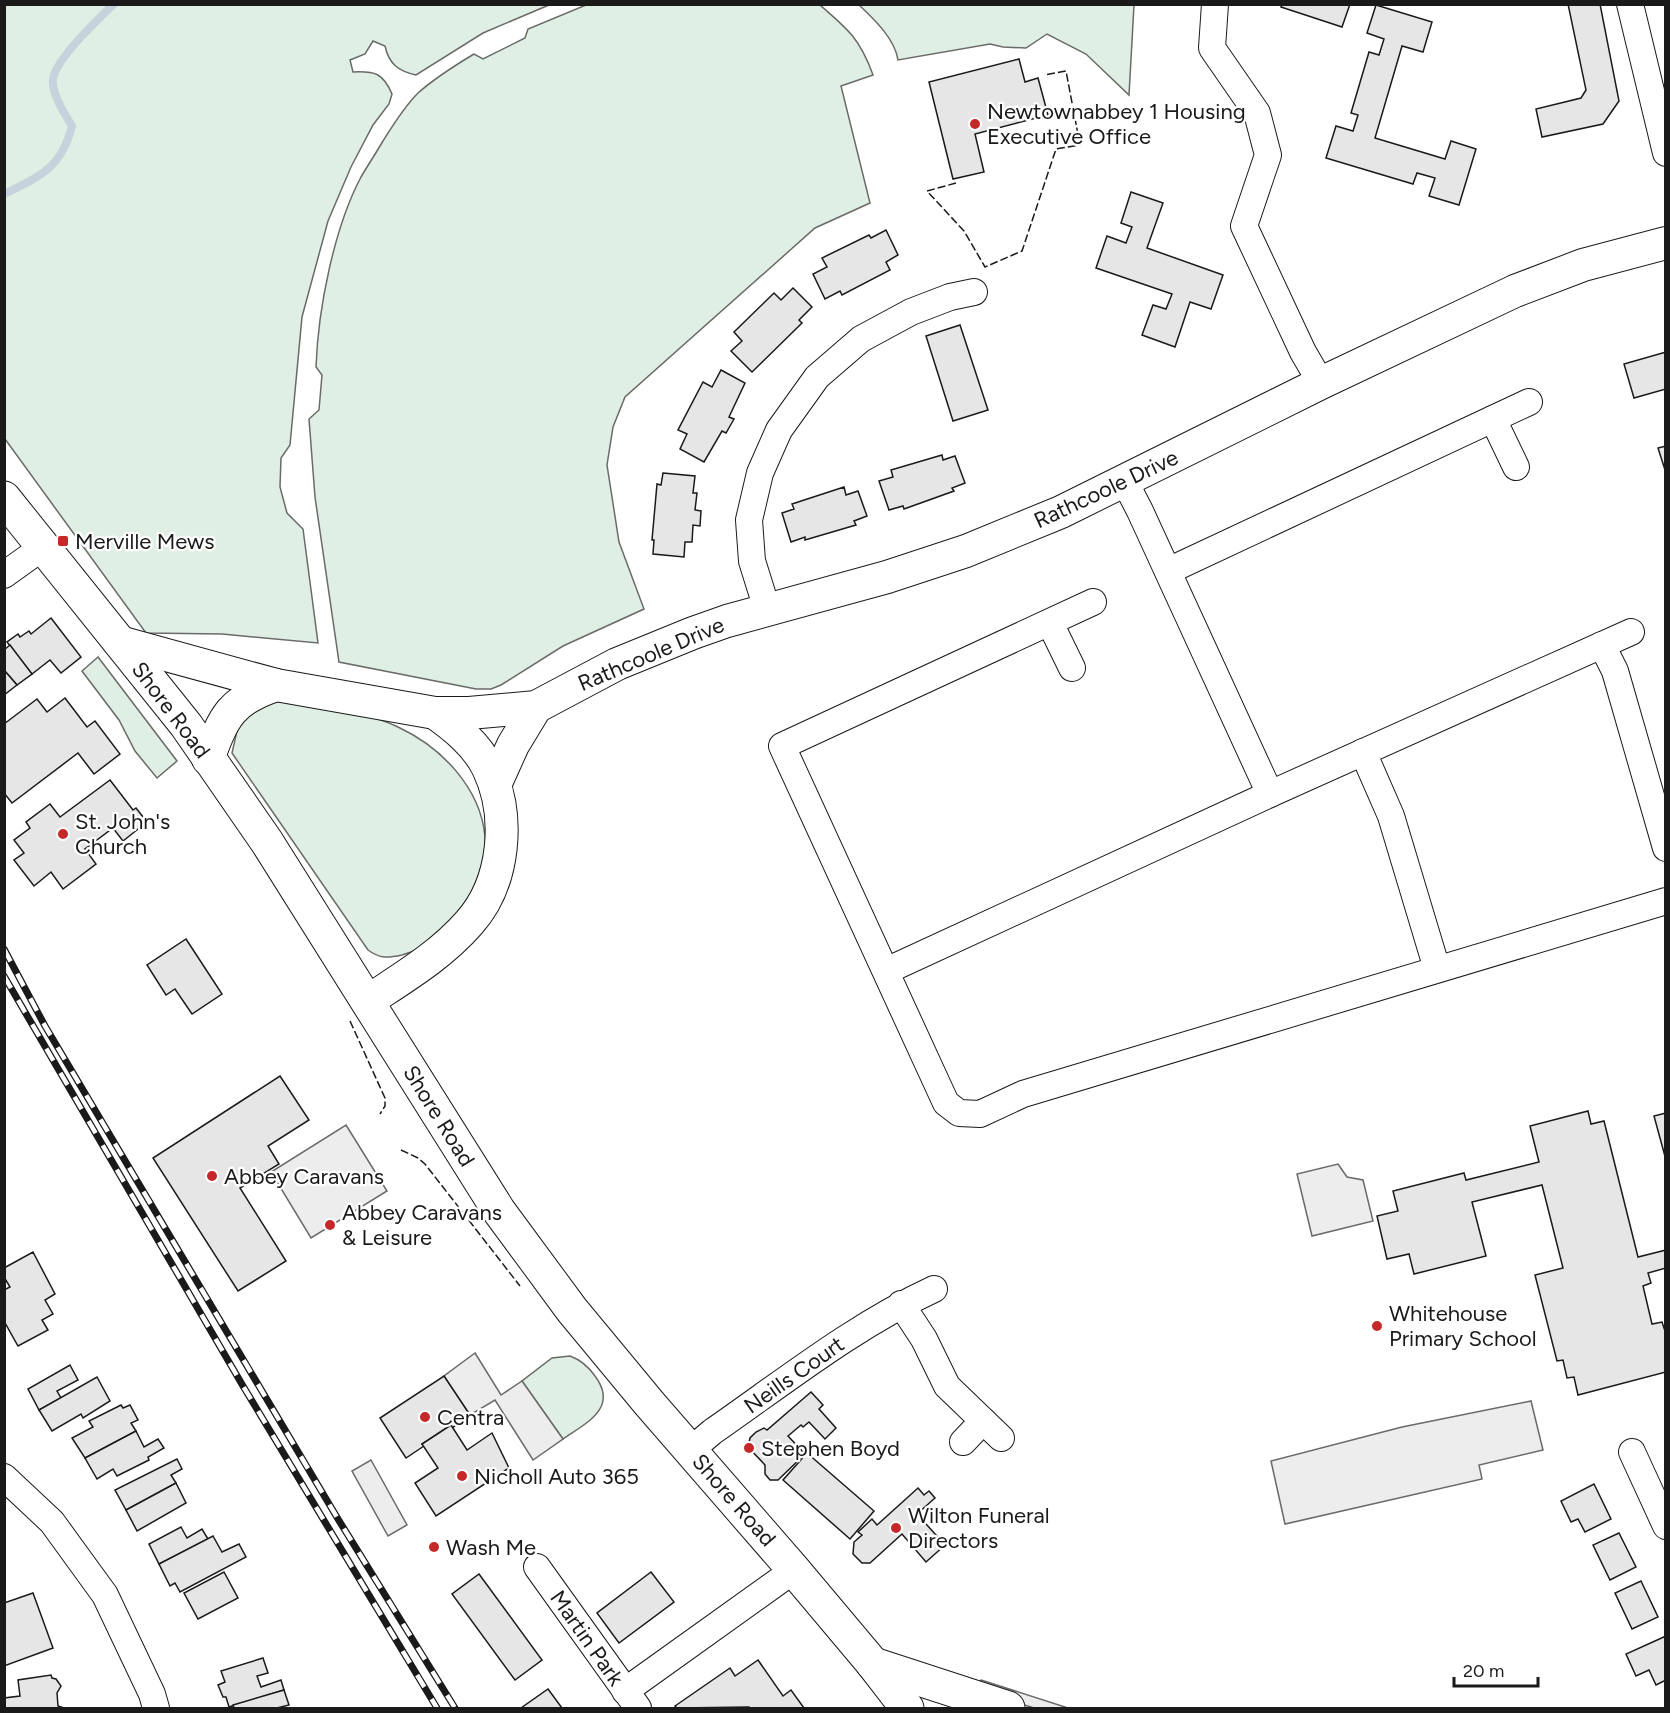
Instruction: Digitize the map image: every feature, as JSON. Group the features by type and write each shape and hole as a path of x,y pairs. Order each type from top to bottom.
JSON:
{"main road":[{"name":"Shore Road","path":"4,498 186,725 267,842 499,1211 572,1310 794,1570 907,1708"},
{"path":"873,1664 1008,1708"}],"street":[{"path":"1215,4 1212,48 1257,113 1268,155 1244,226 1321,383"},
{"path":"1630,4 1665,153"},
{"name":"Rathcoole Drive","path":"119,642 276,685 435,713 469,713 536,707 617,664 710,627 767,609 887,577 966,551 1061,512 1321,383 1515,291 1583,265 1665,243"},
{"path":"767,609 752,561 749,520 760,474 779,430 817,377 861,339 911,312 951,297 974,292"},
{"path":"1168,571 1529,402"},
{"path":"1493,419 1516,467"},
{"path":"1125,482 1270,794"},
{"path":"4,575 42,547"},
{"path":"1092,602 783,746 946,1103 959,1113 980,1114 1023,1094 1665,901"},
{"path":"1050,623 1071,668"},
{"path":"886,971 1270,794 1631,632"},
{"path":"1602,645 1615,671 1665,848"},
{"path":"208,759 220,729 240,701 255,692 276,685"},
{"path":"495,786 513,745 536,707"},
{"name":"Rathcoole Drive","path":"368,1001 435,957 471,922 487,895 496,871 501,843 500,805 495,786 475,748 457,729 435,713"},
{"path":"1363,752 1391,816 1437,969"},
{"name":"Neills Court","path":"691,1450 712,1432 865,1325 901,1304 934,1289"},
{"path":"901,1304 924,1339 947,1386 992,1429 963,1442"},
{"path":"1632,1452 1665,1526"},
{"path":"4,1477 52,1522 105,1595 152,1694 156,1708"},
{"name":"Martin Park","path":"537,1567 631,1700"},
{"path":"631,1700 794,1570"}],"green space":[{"path":"4,5 549,5 483,33 416,75 395,66 385,46 373,41 365,54 350,60 353,72 377,75 382,78 392,94 389,104 373,125 351,167 328,221 302,317 290,445 281,458 280,487 287,513 303,529 318,643 222,634 146,633 5,439"},
{"path":"586,5 820,5 858,43 873,75 841,86 870,203 815,228 625,397 613,427 607,465 619,542 644,609 563,646 491,689 476,689 339,662 315,497 309,419 319,410 322,375 316,367 317,344 324,295 335,244 351,197 395,122 408,104 431,82 474,54 483,59 525,38 528,29"},
{"path":"859,5 1134,5 1129,95 1086,54 1047,34 1026,48 990,44 898,60 888,37"},
{"path":"98,657 177,761 157,778 135,751 119,720 82,671"},
{"path":"274,699 370,716 398,727 414,735 443,757 467,785 482,818 485,849 477,878 463,908 445,932 435,940 415,951 392,957 380,956 368,950 232,753 239,722 249,708"},
{"path":"570,1356 581,1361 592,1372 601,1387 603,1397 597,1414 563,1439 522,1381 552,1358"}],"shaded area":[{"path":"346,1125 387,1191 311,1238 271,1172"},
{"path":"1338,1164 1347,1177 1363,1180 1373,1221 1312,1236 1297,1174"},
{"path":"475,1353 501,1395 522,1381 563,1439 533,1460 495,1400 470,1415 444,1376"},
{"path":"1531,1401 1543,1450 1479,1465 1482,1479 1285,1524 1271,1461 1402,1427"},
{"path":"371,1460 407,1525 388,1536 352,1471"},
{"path":"981,1680 1068,1708 1034,1708 973,1689"}],"building":[{"path":"1282,4 1350,4 1342,27 1281,7"},
{"path":"1568,4 1600,4 1619,101 1603,124 1542,137 1536,109 1581,98 1586,90"},
{"path":"1376,5 1432,22 1423,52 1402,46 1375,138 1445,159 1451,141 1476,149 1459,205 1429,196 1435,178 1417,173 1413,184 1326,158 1336,126 1353,131 1358,115 1351,113 1369,52 1379,55 1384,39 1367,33"},
{"name":"Newtownabbey 1 Housing Executive Office","path":"1019,59 1025,82 1038,78 1048,115 975,134 984,172 953,179 929,82"},
{"path":"1131,192 1163,203 1147,248 1223,275 1211,309 1190,302 1175,347 1142,335 1153,305 1166,309 1172,294 1096,268 1107,236 1126,243 1132,227 1121,223"},
{"path":"886,230 898,255 886,262 890,270 842,295 840,291 825,299 813,274 827,267 822,258 869,235 871,238"},
{"path":"793,288 812,307 799,320 802,323 752,372 731,351 742,341 734,332 774,293 781,300"},
{"path":"960,325 988,410 953,421 926,336"},
{"path":"1666,352 1666,389 1634,398 1624,364"},
{"path":"721,370 745,383 729,417 734,419 726,433 722,431 704,462 680,449 687,434 678,430 703,382 712,387"},
{"path":"1666,446 1666,473 1658,448"},
{"path":"942,455 943,460 955,456 965,483 952,488 954,491 904,509 903,506 889,510 879,481 893,477 891,470"},
{"path":"663,473 695,476 693,493 697,493 695,510 701,511 700,526 693,525 692,542 685,542 684,557 653,554 657,484 661,485"},
{"path":"844,487 846,495 858,491 867,516 854,521 856,525 791,542 782,513 794,509 792,504"},
{"path":"51,618 81,657 61,673 50,660 32,674 7,642 18,634 20,637 29,631 31,634"},
{"path":"10,645 32,674 17,685 4,670 4,650"},
{"path":"4,670 17,685 4,695"},
{"path":"65,698 87,727 95,721 120,754 94,774 78,753 12,803 4,793 4,724 37,699 47,712"},
{"name":"St. John's Church","path":"110,780 133,810 136,808 147,822 123,841 113,828 85,849 96,864 63,889 51,872 34,886 14,860 24,853 14,840 30,828 26,822 50,804 60,817"},
{"path":"186,939 222,994 192,1014 175,989 166,995 147,965"},
{"name":"Abbey Caravans","path":"280,1076 309,1120 268,1146 279,1164 240,1188 286,1261 238,1291 153,1158"},
{"path":"1588,1111 1591,1124 1604,1121 1638,1257 1666,1250 1666,1268 1648,1273 1651,1283 1643,1286 1652,1324 1662,1322 1666,1334 1666,1372 1578,1395 1574,1377 1567,1378 1563,1360 1557,1361 1535,1275 1563,1268 1542,1185 1472,1202 1486,1256 1414,1274 1409,1254 1387,1259 1377,1216 1398,1211 1393,1191 1464,1173 1466,1180 1539,1162 1530,1126"},
{"path":"1666,1113 1666,1160 1654,1116"},
{"path":"33,1252 55,1294 45,1300 53,1314 42,1320 48,1330 18,1346 4,1321 4,1290 10,1287 4,1277 4,1268"},
{"path":"70,1365 78,1380 57,1391 61,1398 39,1410 28,1389"},
{"name":"Centra","path":"444,1376 470,1415 452,1428 451,1425 422,1444 424,1446 406,1458 380,1418"},
{"path":"97,1377 110,1401 83,1418 81,1414 52,1431 39,1410"},
{"path":"811,1392 823,1405 819,1409 836,1428 825,1439 809,1422 803,1427 801,1425 788,1436 805,1454 778,1480 770,1480 765,1474 765,1465 748,1447 750,1438 764,1428 767,1430"},
{"path":"121,1405 123,1408 130,1405 138,1420 131,1423 136,1431 85,1458 72,1438 93,1427 89,1421"},
{"name":"Nicholl Auto 365","path":"451,1425 467,1450 492,1433 509,1468 436,1516 415,1483 438,1468 422,1444"},
{"path":"136,1431 144,1447 158,1439 164,1448 148,1457 149,1460 117,1476 113,1469 97,1479 85,1458"},
{"path":"807,1453 874,1511 850,1539 783,1480"},
{"path":"177,1459 182,1469 171,1475 176,1483 126,1510 115,1490"},
{"path":"176,1483 186,1503 137,1531 126,1510"},
{"path":"1594,1484 1611,1519 1585,1532 1578,1519 1571,1522 1561,1501"},
{"name":"Wilton Funeral Directors","path":"918,1488 924,1495 929,1491 935,1498 917,1514 945,1545 926,1562 902,1534 870,1563 862,1563 853,1554 854,1542 862,1535 858,1532 872,1519 877,1525"},
{"path":"181,1527 187,1538 202,1529 208,1539 159,1564 149,1544"},
{"path":"1619,1533 1636,1567 1610,1580 1593,1545"},
{"path":"213,1536 222,1552 239,1544 246,1557 180,1592 175,1583 170,1586 159,1564"},
{"path":"224,1572 238,1598 198,1619 184,1593"},
{"path":"651,1572 674,1602 619,1643 597,1613"},
{"path":"479,1574 542,1660 515,1680 452,1594"},
{"path":"1641,1581 1658,1617 1632,1629 1615,1593"},
{"path":"33,1593 53,1648 4,1666 4,1603"},
{"path":"1666,1636 1666,1680 1656,1685 1649,1670 1636,1676 1626,1654"},
{"path":"263,1658 268,1673 257,1676 261,1687 281,1680 284,1690 229,1707 218,1685 225,1682 221,1671"},
{"path":"758,1660 783,1696 791,1690 804,1708 677,1708 675,1706 730,1668 735,1676"},
{"path":"51,1675 61,1686 57,1693 58,1706 64,1708 4,1708 4,1698 20,1696 18,1680"},
{"path":"548,1689 562,1708 521,1708"},
{"path":"284,1690 289,1705 277,1708 234,1708 233,1705"}],"waterway":[{"path":"4,194 38,176 55,162 62,152 72,126 59,104 54,91 53,79 62,61 79,40 114,4"}],"railway":[{"path":"4,949 45,1026 338,1519 455,1708"},
{"path":"4,976 243,1386 437,1708"}],"fence":[{"path":"956,183 927,191 964,231 985,267 1022,251 1056,149 1080,145 1066,71 1044,75"},
{"path":"350,1021 385,1098 385,1106 380,1114"},
{"path":"401,1150 425,1164 520,1286"}],"place":[{"name":"Newtownabbey 1 Housing Executive Office","path":"975,124"},
{"name":"Merville Mews","path":"63,541"},
{"name":"St. John's Church","path":"63,834"},
{"name":"Abbey Caravans","path":"212,1176"},
{"name":"Abbey Caravans & Leisure","path":"330,1225"},
{"name":"Whitehouse Primary School","path":"1377,1326"},
{"name":"Centra","path":"425,1417"},
{"name":"Stephen Boyd","path":"749,1448"},
{"name":"Nicholl Auto 365","path":"462,1476"},
{"name":"Wilton Funeral Directors","path":"896,1528"},
{"name":"Wash Me","path":"434,1547"}]}
